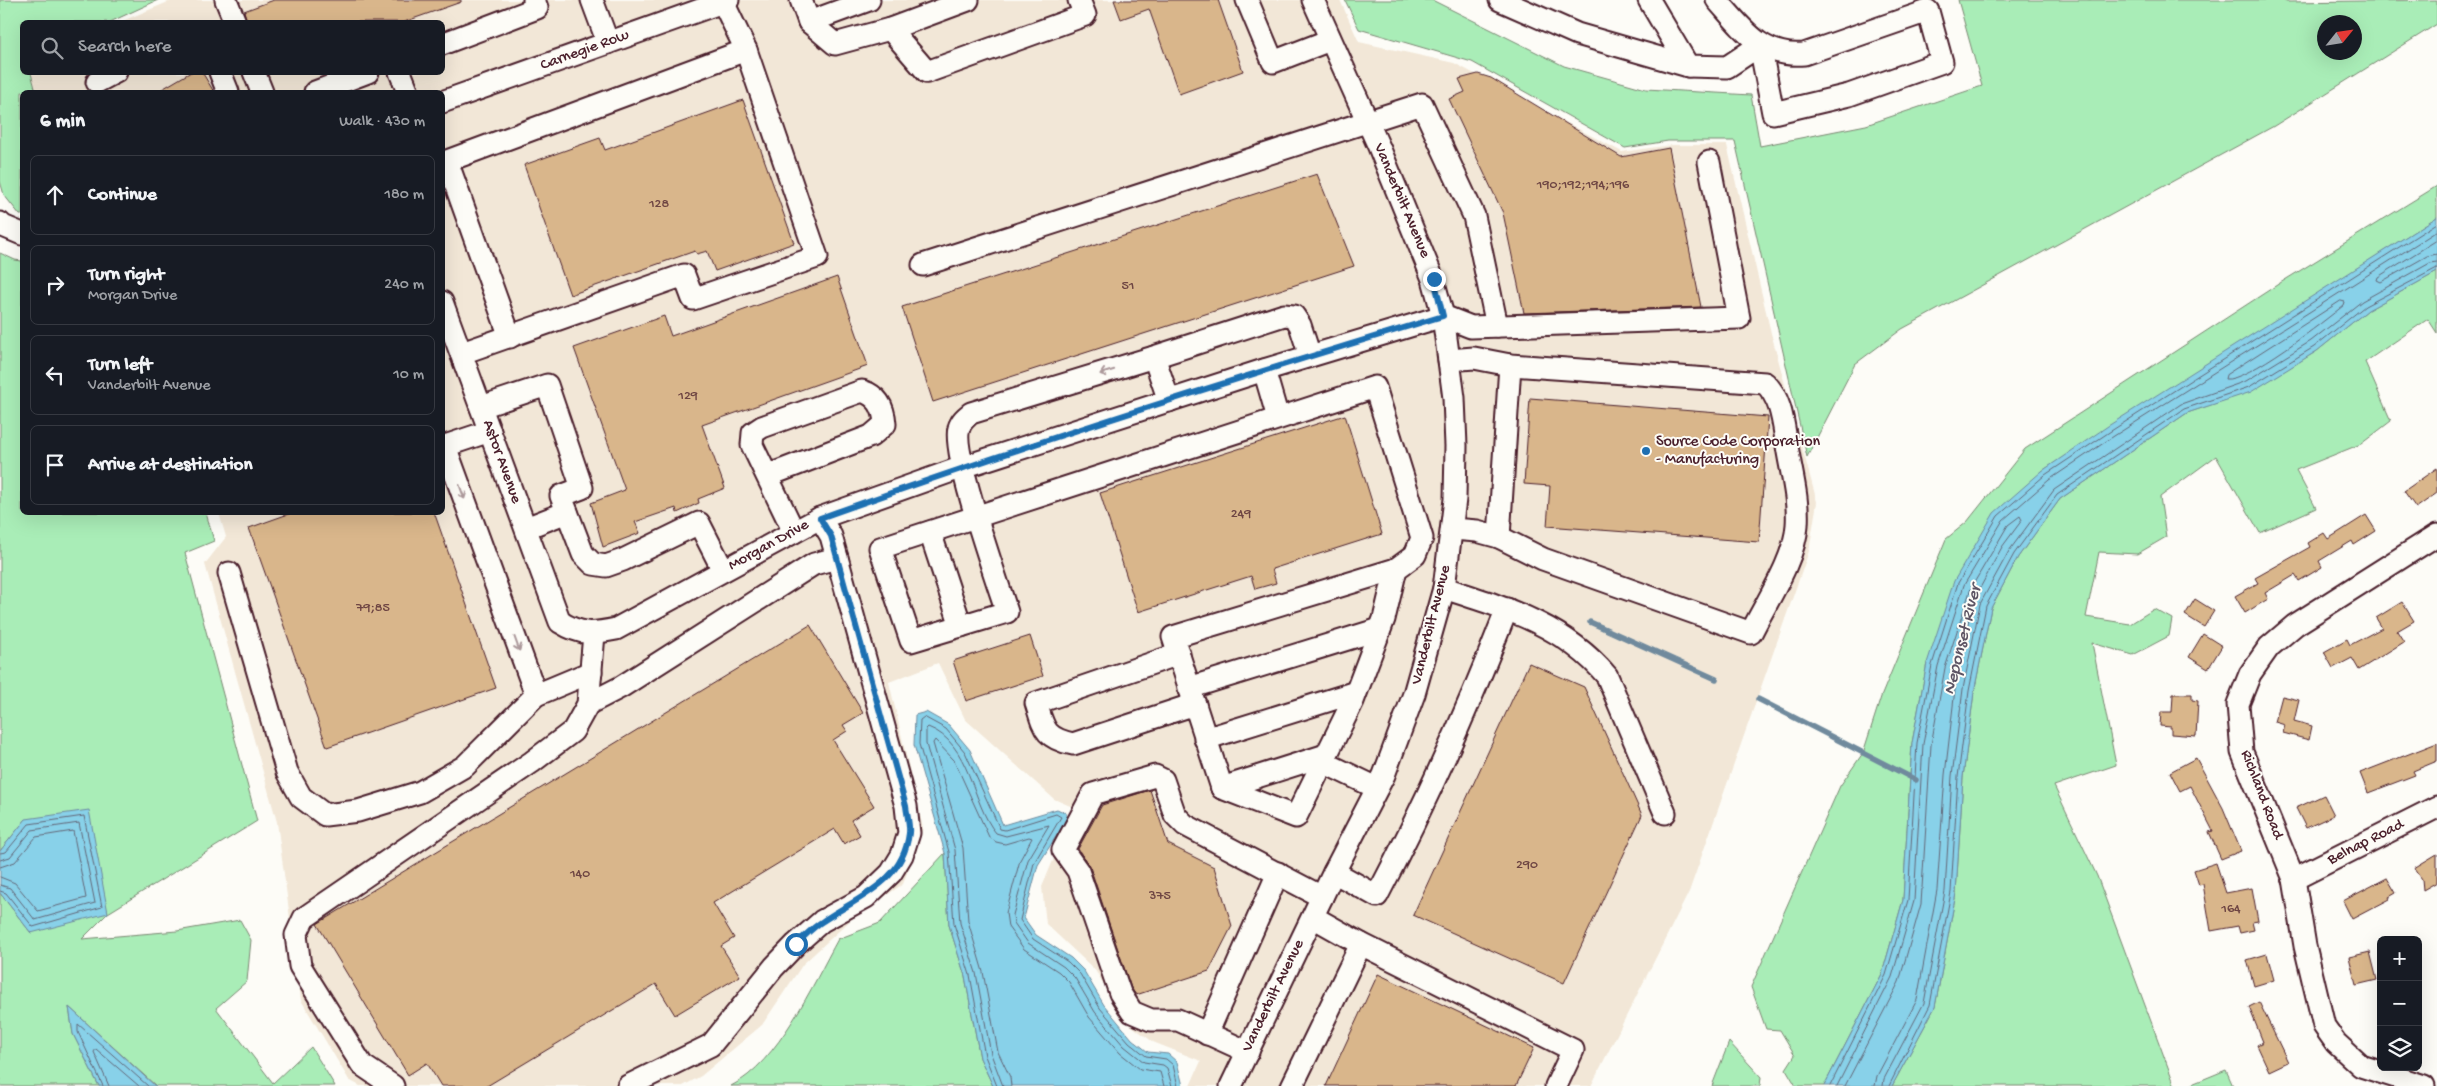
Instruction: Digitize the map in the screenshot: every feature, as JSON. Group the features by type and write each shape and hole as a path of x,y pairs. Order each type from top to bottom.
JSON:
{"street":[{"path":"226,0 234,20"},
{"path":"445,43 536,8 534,0"},
{"path":"592,0 608,43"},
{"path":"801,0 809,22 835,44 890,30 968,0"},
{"path":"809,22 869,0"},
{"path":"890,30 927,72 1085,15 1079,0"},
{"path":"1247,0 1273,62 1330,40"},
{"name":"Vanderbilt Avenue","path":"1231,1086 1322,896 1377,788 1414,694 1444,588 1452,535 1456,446 1449,360 1443,316 1434,279 1313,0"},
{"path":"1500,0 1577,34 1688,66 1727,67 1760,45"},
{"path":"1649,0 1688,66"},
{"path":"1717,0 1760,45 1787,56 1804,54 1928,11 1942,62 1849,95 1772,113 1760,45"},
{"path":"462,353 684,275 693,300 817,257 746,50 725,1"},
{"name":"Carnegie Row","path":"445,101 725,1"},
{"path":"510,337 447,161 746,50"},
{"path":"221,75 227,90"},
{"path":"255,75 261,90"},
{"path":"320,90 360,75"},
{"path":"401,75 407,90"},
{"path":"922,265 1422,104 1474,216 1497,326"},
{"path":"1443,316 1471,327 1739,318 1709,162"},
{"path":"0,223 2,226 20,233"},
{"name":"Astor Avenue","path":"445,310 560,622"},
{"path":"1310,356 1300,325 1294,316 1284,315 971,413 964,419 958,429 962,467 976,516 1007,612 911,641 880,548 976,516 1376,387 1422,538 1415,555 1396,569 1173,637 1222,788 1296,817 1356,692 1380,629 1396,569"},
{"name":"Morgan Drive","path":"560,622 575,631 594,634 616,629 820,518 962,467 1264,370 1443,316"},
{"path":"1154,357 1169,400"},
{"path":"1422,538 1477,532 1499,537 1543,559 1751,633 1791,552 1797,527 1798,510 1781,410 1775,393 1765,383 1510,365 1474,358 1449,360"},
{"path":"1499,537 1510,365"},
{"path":"1264,370 1278,418"},
{"path":"481,408 547,385 582,488 561,496 583,554 593,564 606,566 623,560 699,523 723,570"},
{"path":"767,476 879,432 885,424 884,413 879,401 862,391 762,427 754,433 752,444 767,476 794,532"},
{"path":"445,447 490,431"},
{"path":"445,450 536,695"},
{"path":"526,528 567,512"},
{"path":"628,1086 711,1045 774,967 796,944 822,921 866,896 892,873 902,855 910,832 906,806 831,536 820,518"},
{"path":"930,532 961,626"},
{"name":"Richland Road","path":"2424,1086 2361,1066 2336,1043 2324,1026 2305,946 2294,879 2242,752 2238,704 2250,674 2269,647 2295,625 2437,535"},
{"path":"588,704 621,687 814,564 837,558"},
{"path":"228,573 287,772 301,797 325,814 358,811 420,792 465,766 536,695 591,672"},
{"path":"1444,588 1507,609 1558,632 1591,657 1607,676 1665,813"},
{"path":"1334,872 1377,896 1409,836 1475,691 1507,609"},
{"path":"1179,654 1036,703 1045,732 1058,741 1073,744 1192,696 1380,629"},
{"path":"393,1086 362,1065 300,966 296,935 304,918 532,762 573,731 588,704 594,634"},
{"path":"1205,739 1356,692"},
{"path":"1222,788 1325,759 1377,788"},
{"path":"1248,1052 1178,1020 1151,1020 1132,1012 1120,993 1078,871 1063,850 1093,794 1155,776 1163,780 1175,815 1185,824 1322,896"},
{"name":"Belnap Road","path":"2294,879 2437,807"},
{"path":"1207,1034 1278,874"},
{"path":"1313,917 1361,944 1573,1050 1556,1086"},
{"path":"1292,1086 1361,944"}],"shaded area":[{"path":"173,0 1340,0 1359,42 1454,63 1622,152 1672,145 1727,145 1771,333 1817,502 1809,551 1689,892 1591,1086 1190,1086 1201,1061 1153,1042 1128,1023 1095,970 1046,924 1042,887 1075,808 1054,799 965,719 938,663 889,682 923,828 903,884 853,918 803,964 762,1025 701,1076 683,1086 360,1086 349,1080 301,1000 277,822 205,564 226,537 220,515 445,515 445,90 35,90 32,75 445,75 445,20 125,20"}],"green space":[{"path":"0,0 158,0 114,20 20,20 20,75 32,75 35,90 20,90 20,215 4,195 0,181"},
{"path":"1345,0 1432,0 1564,66 1646,89 1751,95 1760,146 1866,125 1982,86 1958,0 2283,0 2286,2 2437,0 2437,24 2274,126 1902,329 1855,364 1807,457 1735,141 1668,141 1625,148 1472,62 1359,29"},
{"path":"2437,186 2437,217 2042,471 1927,663 1912,743 1903,900 1882,974 1824,1086 1796,1086 1786,1069 1795,1055 1780,1030 1766,1029 1751,987 1840,786 1863,753 1881,697 1946,539 1967,522 2025,449 2280,283"},
{"path":"0,253 20,261 20,515 207,515 214,541 185,553 257,821 108,913 82,939 177,931 240,920 251,940 247,981 216,1008 273,1083 311,1047 335,1086 156,1086 69,1007 73,1034 99,1086 0,1086 0,893 31,933 26,819 0,851"},
{"path":"2437,272 2437,333 2428,319 2365,362 2391,421 2361,444 2296,470 2316,508 2260,533 2216,456 2160,497 2166,537 2137,554 2099,552 2086,617 2130,624 2154,609 2172,619 2169,636 2133,655 2092,643 2116,765 2054,786 2097,876 2175,1086 1892,1086 1935,1007 1956,893 1963,777 1974,692 1991,608 2018,557 2060,499 2187,413 2251,391 2317,351 2368,310"},
{"path":"945,853 949,925 965,976 980,1058 993,1086 731,1086 748,1075 764,1060 779,1041 806,999 838,939 880,923"},
{"path":"1729,1042 1761,1077 1760,1086 1712,1086"},
{"path":"2226,1070 2233,1086 2187,1086"}],"water":[{"name":"Neponset River","path":"2437,217 2437,272 2368,310 2317,351 2251,392 2187,413 2060,499 2018,557 1991,608 1974,692 1963,777 1956,893 1935,1007 1892,1086 1824,1086 1882,974 1903,900 1912,743 1927,663 1954,581 1994,513 2042,471 2108,426"},
{"path":"926,712 949,725 970,750 1003,825 1057,809 1066,813 1067,819 1038,865 1024,918 1036,935 1071,958 1084,971 1104,1005 1132,1039 1148,1052 1168,1054 1177,1062 1183,1086 993,1086 980,1058 965,976 949,925 945,853 914,745 915,715"},
{"path":"89,810 108,913 31,933 0,893 0,851 26,819"},
{"path":"69,1007 156,1086 99,1086 73,1034"}],"building":[{"path":"274,0 461,0 461,2 410,20 246,20 244,11"},
{"path":"1114,0 1218,0 1243,71 1179,94 1149,9 1121,19"},
{"path":"1478,74 1491,78 1621,157 1669,148 1701,307 1524,313 1503,213 1449,99 1465,92 1459,79"},
{"path":"186,75 204,75 213,90 160,90"},
{"path":"743,100 794,243 715,271 707,251 697,254 695,251 570,295 524,165 600,138 605,150"},
{"path":"1317,174 1354,266 933,402 902,307"},
{"path":"837,277 868,366 702,425 725,488 698,499 699,503 677,513 676,508 635,522 640,533 603,547 591,503 625,490 574,348 664,316 671,336"},
{"name":"Source Code Corporation - Manufacturing","path":"1530,398 1768,417 1759,542 1547,526 1550,486 1524,484"},
{"path":"1345,415 1382,534 1272,569 1276,583 1255,589 1251,576 1138,612 1100,493"},
{"path":"2437,468 2437,493 2416,508 2404,491"},
{"path":"286,515 435,515 496,688 327,747 249,528"},
{"path":"2366,515 2376,531 2354,545 2352,541 2319,561 2322,567 2299,581 2295,575 2265,593 2268,599 2245,613 2235,596 2258,583 2255,578 2310,547 2308,543 2324,533 2328,539"},
{"path":"2195,599 2214,611 2204,627 2185,615"},
{"path":"2402,602 2414,621 2397,631 2404,642 2359,670 2352,658 2333,668 2324,652 2347,639 2350,645 2382,628 2376,618"},
{"path":"810,625 863,713 843,725 847,731 833,740 874,806 851,820 860,835 844,844 835,829 713,903 734,938 721,946 740,976 675,1015 656,984 487,1086 441,1086 427,1063 408,1075 317,924"},
{"path":"2203,634 2222,646 2208,669 2189,657"},
{"path":"1030,636 1043,676 966,701 953,661"},
{"path":"1529,663 1584,687 1642,815 1564,983 1413,915"},
{"path":"2173,694 2192,694 2192,700 2198,701 2196,736 2171,734 2171,727 2160,726 2161,712 2172,712"},
{"path":"2282,696 2299,700 2294,721 2312,726 2309,740 2283,733 2285,725 2275,722"},
{"path":"2437,743 2437,761 2413,771 2415,775 2368,793 2360,773"},
{"path":"2196,758 2223,808 2241,851 2221,859 2209,832 2213,831 2190,786 2180,791 2170,772"},
{"path":"1150,790 1168,844 1214,867 1232,926 1209,971 1136,995 1131,988 1090,867 1078,849 1102,805"},
{"path":"2324,795 2334,815 2306,828 2296,808"},
{"path":"2437,854 2437,882 2423,890 2422,879 2414,868"},
{"path":"2216,863 2226,893 2252,888 2258,921 2252,922 2254,930 2240,933 2238,926 2211,931 2203,884 2199,885 2194,870"},
{"path":"2387,878 2396,893 2389,897 2390,899 2352,919 2343,901"},
{"path":"2370,952 2377,980 2356,985 2349,957"},
{"path":"2267,954 2274,980 2254,986 2247,960"},
{"path":"1378,974 1534,1048 1516,1086 1326,1086"},
{"path":"2259,1002 2288,1062 2269,1071 2257,1045 2263,1042 2249,1007"}],"waterway":[{"path":"1590,622 1716,679"},
{"path":"1758,699 1916,780"}],"place":[{"name":"Source Code Corporation - Manufacturing","path":"1646,451"}],"route":[{"path":"796,944 822,921 866,896 892,873 902,855 910,832 906,806 831,536 820,518 962,467 1264,370 1443,316 1434,279"}]}
